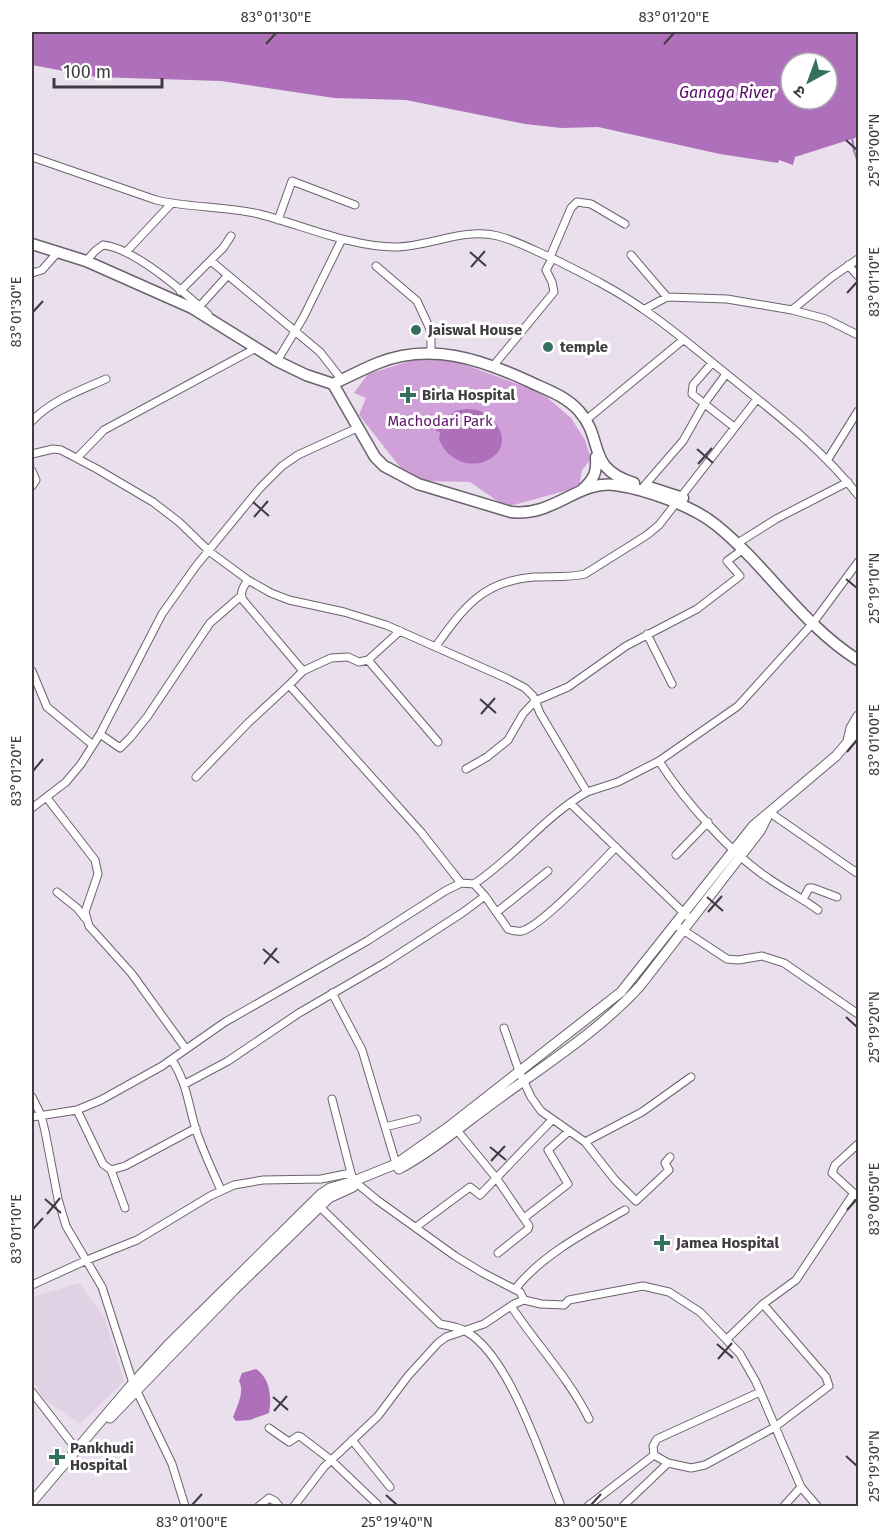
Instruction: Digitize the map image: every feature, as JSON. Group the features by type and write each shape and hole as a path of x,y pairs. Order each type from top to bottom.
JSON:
{"main road":[{"path":"32,244 86,261 192,308 277,361 310,376 337,382 380,362 417,352 431,352 460,356 494,365 569,401 586,420 600,460 607,469 619,478 677,499 716,525 742,545 836,644 858,660"},
{"path":"337,382 357,428 375,457 396,474 418,484 521,513 543,510 581,491 597,486 611,485 677,499"},
{"path":"581,491 594,479 597,469 595,447"},
{"path":"814,620 858,653"}],"street":[{"path":"32,157 171,204 243,211 342,239 393,247 414,246 461,236 488,234 499,236 601,282 645,309 828,459 858,494"},
{"path":"278,220 292,182 355,205"},
{"path":"494,365 554,292 546,270 571,208 577,202 591,204 625,224"},
{"path":"126,252 171,204"},
{"path":"180,291 231,236"},
{"path":"277,361 295,332 342,239"},
{"path":"86,261 95,250 103,245 126,252 200,306 219,323"},
{"path":"32,273 42,270 58,252"},
{"path":"631,255 667,297"},
{"path":"792,310 858,259"},
{"path":"210,261 320,352 337,382"},
{"path":"848,265 858,276"},
{"path":"376,266 417,301 431,331 431,352"},
{"path":"200,306 228,275"},
{"path":"645,309 667,297 727,299 792,310 826,319 858,335"},
{"path":"586,420 683,340"},
{"path":"77,458 104,430 256,348"},
{"path":"712,363 691,390 693,397 734,427"},
{"path":"644,486 683,441 704,404 726,374"},
{"path":"32,422 43,410 58,400 106,379"},
{"path":"436,646 463,609 484,591 524,578 572,577 585,574 654,530 757,399"},
{"path":"828,459 858,411"},
{"path":"32,808 66,782 81,765 100,734 162,614 196,566 210,552 260,489 282,466 298,455 357,428"},
{"path":"32,454 52,449 61,450 153,502 179,522 210,552 248,580 271,593 289,600 344,612 400,631 514,681 530,691 540,713 587,792"},
{"path":"32,471 36,480 32,486"},
{"path":"466,769 487,757 508,740 523,714 535,701 568,687 612,655 647,634 697,609 740,576 727,561 742,545 776,519 848,482"},
{"path":"32,1117 76,1110 100,1100 172,1060 234,1017 367,941 445,891 461,883 474,884 510,857 540,827 587,792 618,782 659,760 710,727 738,706 814,620 858,562"},
{"path":"248,580 242,588 241,596 247,606 303,671"},
{"path":"100,734 120,748 147,717 202,632 214,618 241,596"},
{"path":"196,777 303,671 331,658 348,657 359,662 368,660 400,631"},
{"path":"647,634 672,684"},
{"path":"368,660 438,742"},
{"path":"32,671 47,707 93,745"},
{"path":"290,685 421,832 461,883"},
{"path":"847,744 858,716"},
{"path":"35,1506 176,1338 315,1199 330,1188 397,1167 456,1129 621,992 674,924 687,916 737,853 753,826 836,756 858,730"},
{"path":"659,760 673,782 737,853 767,878 818,910"},
{"path":"47,798 95,860 98,874 87,904 86,920"},
{"path":"570,803 687,916"},
{"path":"769,812 856,873 858,870"},
{"path":"676,855 708,822"},
{"path":"474,884 508,929 515,931 527,929 571,892 616,847"},
{"path":"497,912 548,872"},
{"path":"803,899 809,888 837,897"},
{"path":"57,892 77,908 89,926 132,974 186,1049"},
{"path":"185,1084 228,1061 283,1023 440,928 485,896"},
{"path":"397,1167 447,1128 521,1076 602,1023 640,986 683,930 687,916"},
{"path":"674,924 727,959 738,960 762,956 784,963 858,1014"},
{"path":"332,993 362,1050 397,1167"},
{"path":"504,1028 521,1076 541,1111 585,1142 615,1180 636,1201 669,1170 665,1163 670,1157"},
{"path":"172,1060 185,1084 196,1128 220,1190"},
{"path":"585,1142 642,1112 691,1077"},
{"path":"32,1097 40,1115 63,1217 102,1287 135,1387 172,1464 185,1506"},
{"path":"332,1099 355,1179 416,1227 483,1273 520,1292 524,1300"},
{"path":"76,1110 104,1164 111,1170 125,1208"},
{"path":"385,1127 417,1119"},
{"path":"416,1227 470,1186 480,1195 552,1120"},
{"path":"111,1170 125,1166 196,1128"},
{"path":"456,1129 496,1179 529,1228 498,1253"},
{"path":"524,1218 568,1184 548,1150 568,1131"},
{"path":"727,1339 763,1304 796,1280 856,1195 832,1173 835,1165 858,1144"},
{"path":"32,1286 151,1233 220,1190 247,1182 355,1179"},
{"path":"32,1502 76,1449 135,1387 329,1198 355,1179"},
{"path":"320,1207 440,1324 466,1330 480,1341 508,1383 531,1431 561,1506"},
{"path":"515,1289 546,1260 625,1210"},
{"path":"294,1506 331,1460 384,1409 430,1350 446,1337 484,1324 524,1300 541,1304 564,1305 569,1300 643,1286 669,1292 700,1312 740,1354 760,1392 801,1487 817,1506"},
{"path":"654,1455 668,1462 691,1468 705,1465 775,1427 826,1388 829,1382 763,1304"},
{"path":"511,1306 578,1397 589,1419"},
{"path":"32,1392 76,1449"},
{"path":"654,1455 653,1446 657,1439 760,1392"},
{"path":"269,1428 289,1442 300,1436 331,1460 377,1504"},
{"path":"352,1440 390,1487"},
{"path":"588,1506 654,1455"},
{"path":"623,1506 668,1462"},
{"path":"784,1506 801,1487"},
{"path":"263,1505 269,1498 272,1498 279,1506"}],"shaded area":[{"path":"79,1283 105,1318 124,1381 80,1424 43,1398 32,1378 32,1297"}],"green space":[{"name":"Machodari Park","path":"420,358 441,358 466,365 542,393 571,418 585,440 591,459 582,470 579,487 506,507 470,482 425,481 400,467 359,415 366,398 354,393 368,374"}],"water":[{"name":"Ganaga River","path":"32,32 858,32 858,137 795,157 793,165 779,160 778,163 720,154 598,127 562,128 525,124 406,100 334,98 221,81 96,77 32,65"},
{"path":"467,409 484,413 500,431 502,441 499,450 484,462 473,464 461,462 450,455 439,440 440,432 436,431 437,423 441,424 455,411"},
{"path":"256,1369 264,1377 269,1388 269,1413 250,1420 236,1421 233,1417 241,1394 239,1381 242,1373"}],"waterway":[{"path":"850,136 857,159"}],"place":[{"name":"Jaiswal House","path":"416,330"},
{"name":"temple","path":"548,347"},
{"name":"Birla Hospital","path":"408,395"},
{"name":"Jamea Hospital","path":"662,1243"},
{"name":"Pankhudi Hospital","path":"57,1457"}]}
